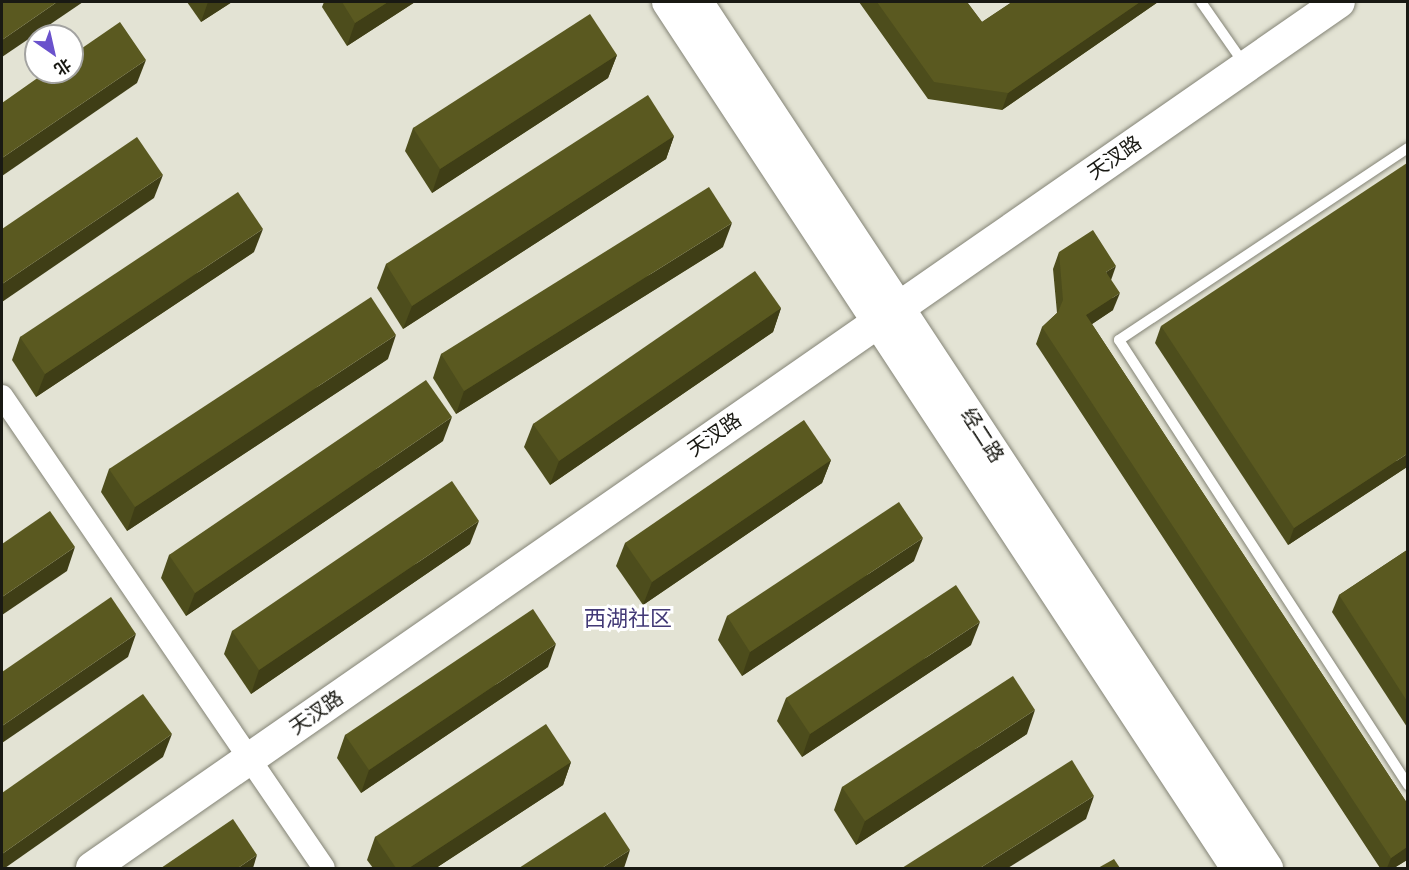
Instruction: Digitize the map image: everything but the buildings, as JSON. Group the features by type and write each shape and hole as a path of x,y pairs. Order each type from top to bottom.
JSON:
{"street":[{"name":"经二路","path":"668,2 888,313 1267,868"},
{"name":"经二路","path":"697,2 888,313 1237,868"},
{"name":"天汊路","path":"92,868 888,313 1339,2"},
{"path":"2,396 324,868"}],"lane":[{"path":"1201,2 1246,66"},
{"path":"1407,148 1119,340 1407,785"}],"district":[{"name":"西湖社区","path":"628,618"}]}
